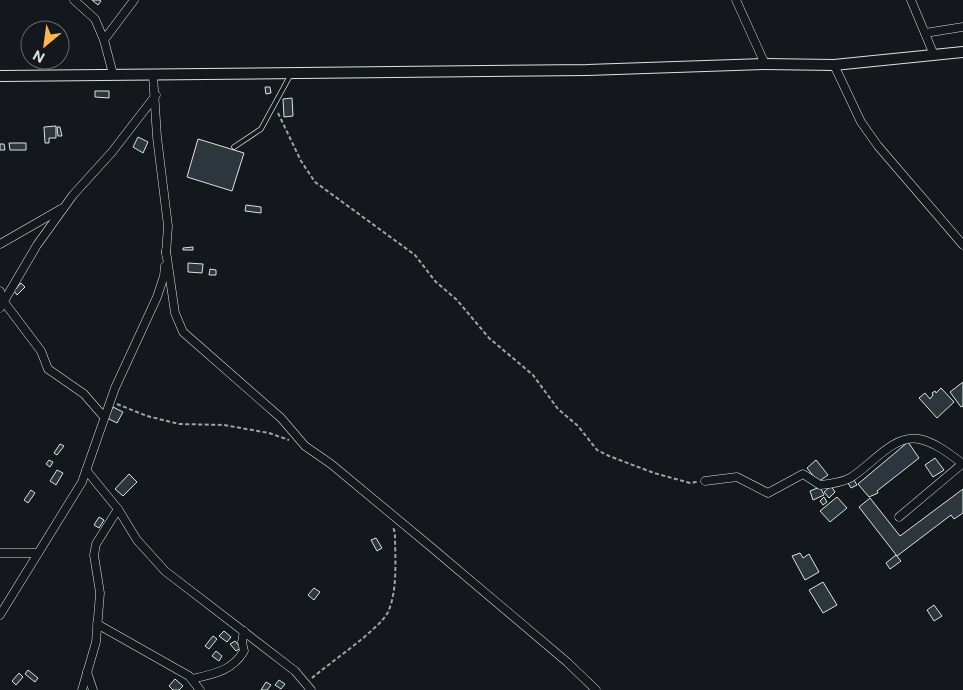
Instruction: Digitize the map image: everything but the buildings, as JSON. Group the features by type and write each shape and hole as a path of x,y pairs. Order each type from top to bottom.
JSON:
{"street":[{"path":"74,0 95,19 104,40 113,74"},
{"path":"104,40 134,0"},
{"path":"736,0 765,64"},
{"path":"911,0 934,55"},
{"path":"925,33 963,27"},
{"path":"0,76 587,70 765,64 834,65 963,52"},
{"path":"834,65 861,122 878,146 963,245"},
{"path":"0,614 82,482 110,400 157,297 164,276 168,226 157,138 156,95 153,75"},
{"path":"2,305 37,245 63,209 112,152 156,95"},
{"path":"0,244 63,209"},
{"path":"166,251 175,313 183,332 281,418 305,446 331,464 568,662 596,690"},
{"path":"0,291 2,305 41,351 48,369 84,394 104,417"},
{"path":"704,481 737,477 768,493 803,474 820,485 830,484 852,476 898,443 910,438 927,441 963,464 899,517"},
{"path":"86,470 118,509 138,540 165,571 244,632 308,686"},
{"path":"82,690 96,642 100,593 94,555 96,544 118,509"},
{"path":"0,554 38,553"},
{"path":"97,624 192,679 200,690"},
{"path":"192,679 218,673 234,664 244,651 242,642 244,632"},
{"path":"87,672 93,690"}],"lane":[{"path":"234,147 261,129 275,107 291,74"}],"path":[{"path":"275,107 300,161 316,182 369,223 415,255 435,281 457,300 489,338 534,375 558,409 578,426 597,450 654,473 690,483 704,481"},
{"path":"110,400 127,410 179,424 224,425 269,433 305,446"},
{"path":"308,686 368,633 388,610 393,588 395,542 390,514"}]}
